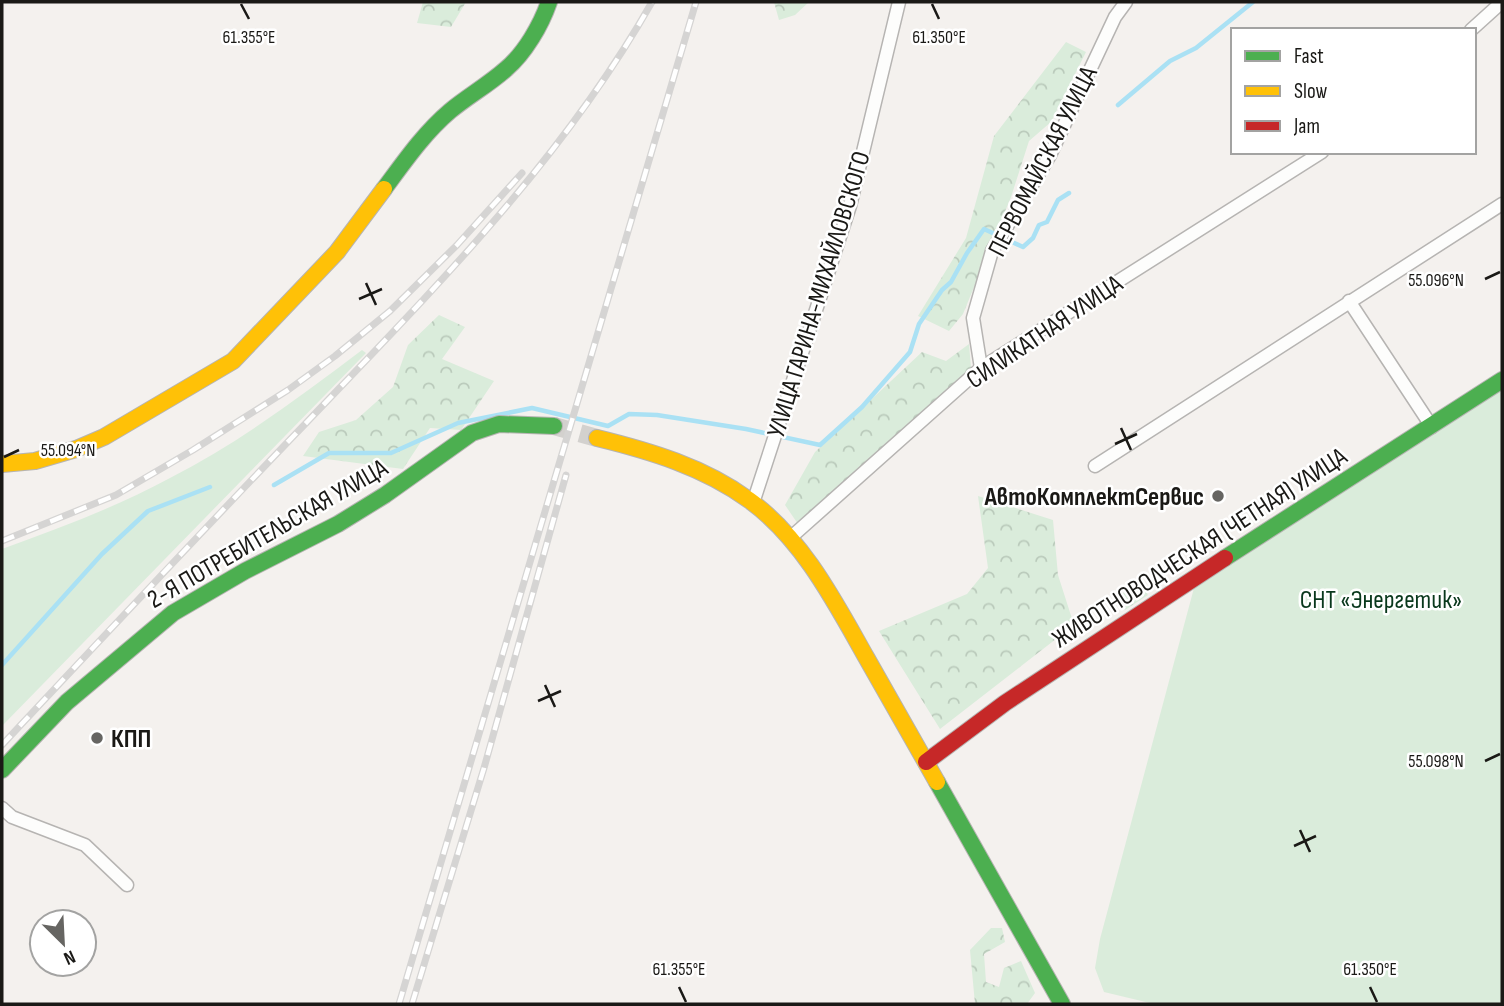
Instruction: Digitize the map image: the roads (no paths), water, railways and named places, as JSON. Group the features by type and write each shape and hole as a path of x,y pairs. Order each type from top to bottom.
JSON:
{"street":[{"path":"2,464 35,461 76,449 104,437 233,361 337,252 411,152 449,112 508,68 530,39 549,2"},
{"name":"УЛИЦА ГАРИНА-МИХАЙЛОВСКОГО","path":"753,503 850,206 899,2"},
{"name":"ПЕРВОМАЙСКАЯ УЛИЦА","path":"981,368 973,318 992,251 1050,155 1110,28 1126,2"},
{"path":"1473,28 1502,2"},
{"name":"СИЛИКАТНАЯ УЛИЦА","path":"789,538 981,368 1319,154"},
{"path":"1095,466 1502,204"},
{"path":"1349,301 1432,427"},
{"name":"ЖИВОТНОВОДЧЕСКАЯ (ЧЕТНАЯ) УЛИЦА","path":"926,762 1005,703 1092,644 1502,380"},
{"name":"2-Я ПОТРЕБИТЕЛЬСКАЯ УЛИЦА","path":"2,770 67,702 173,613 245,571 338,524 385,495 472,433 499,424 554,426"},
{"path":"597,438 675,463 715,480 753,503 789,538 831,595 1062,1004"},
{"path":"2,808 12,817 85,845 127,885"}],"waterway":[{"path":"1118,105 1170,61 1196,48 1253,2"},
{"path":"274,485 329,453 391,453 458,423 532,408 608,426 629,414 657,415 746,429 820,445 862,407 910,352 919,324 942,290 951,282 984,229 1023,247 1033,238 1039,225 1047,222 1058,200 1069,193"},
{"path":"2,665 102,554 148,511 210,487"}],"tunnel":[{"path":"554,426 597,438"}],"railway":[{"path":"2,745 493,222 578,116 652,2"},
{"path":"399,1004 696,2"},
{"path":"2,541 116,495 288,390 390,311 457,245 522,173"},
{"path":"412,1004 484,768 566,475"}],"place":[{"name":"АвтоКомплектСервис","path":"1218,496"},
{"name":"КПП","path":"97,738"}],"park label":[{"name":"СНТ «Энергетик»","path":"1381,599"}]}
